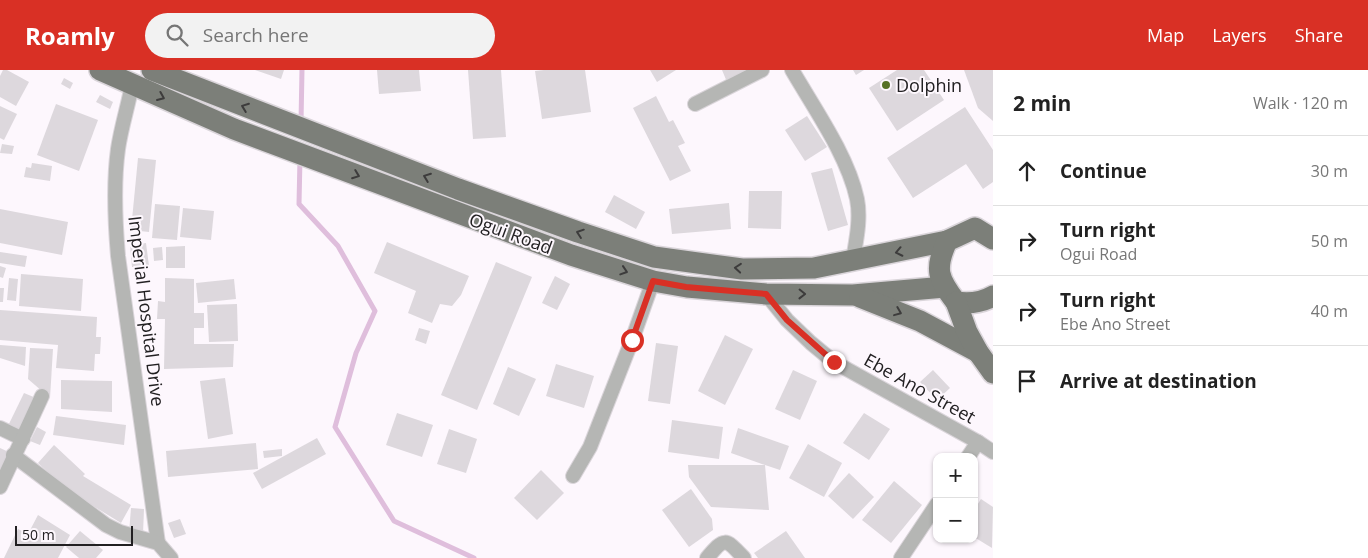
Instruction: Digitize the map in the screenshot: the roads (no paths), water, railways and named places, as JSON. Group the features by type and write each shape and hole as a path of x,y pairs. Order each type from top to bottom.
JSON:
{"main road":[{"name":"Ogui Road","path":"100,70 234,129 310,158 571,255 653,281 686,287 766,294 951,295 971,304 993,296"},
{"name":"Ogui Road","path":"152,70 185,77 290,124 486,199 654,257 742,269 814,268 946,241 984,223"},
{"path":"984,223 993,239"},
{"path":"946,241 939,263 940,276 951,295 967,332 993,373"},
{"path":"853,295 920,321 978,352"}],"street":[{"path":"695,104 762,70"},
{"path":"792,70 839,151 857,200 858,219 853,260"},
{"name":"Imperial Hospital Drive","path":"132,85 118,148 115,218 118,256 158,542"},
{"path":"573,476 590,447 653,281"},
{"name":"Ebe Ano Street","path":"766,294 787,320 834,362 993,452"},
{"path":"0,487 42,396"},
{"path":"0,428 23,439"},
{"path":"971,453 978,442"},
{"path":"14,456 112,529 158,542 171,558"},
{"path":"901,558 933,510"},
{"path":"706,558 724,542 730,543 744,558"}],"waterway":[{"path":"301,122 302,70"},
{"path":"300,158 299,204 338,246 375,311 356,353 335,427 394,521 474,558"}],"place":[{"name":"Dolphin","path":"886,85"}]}
